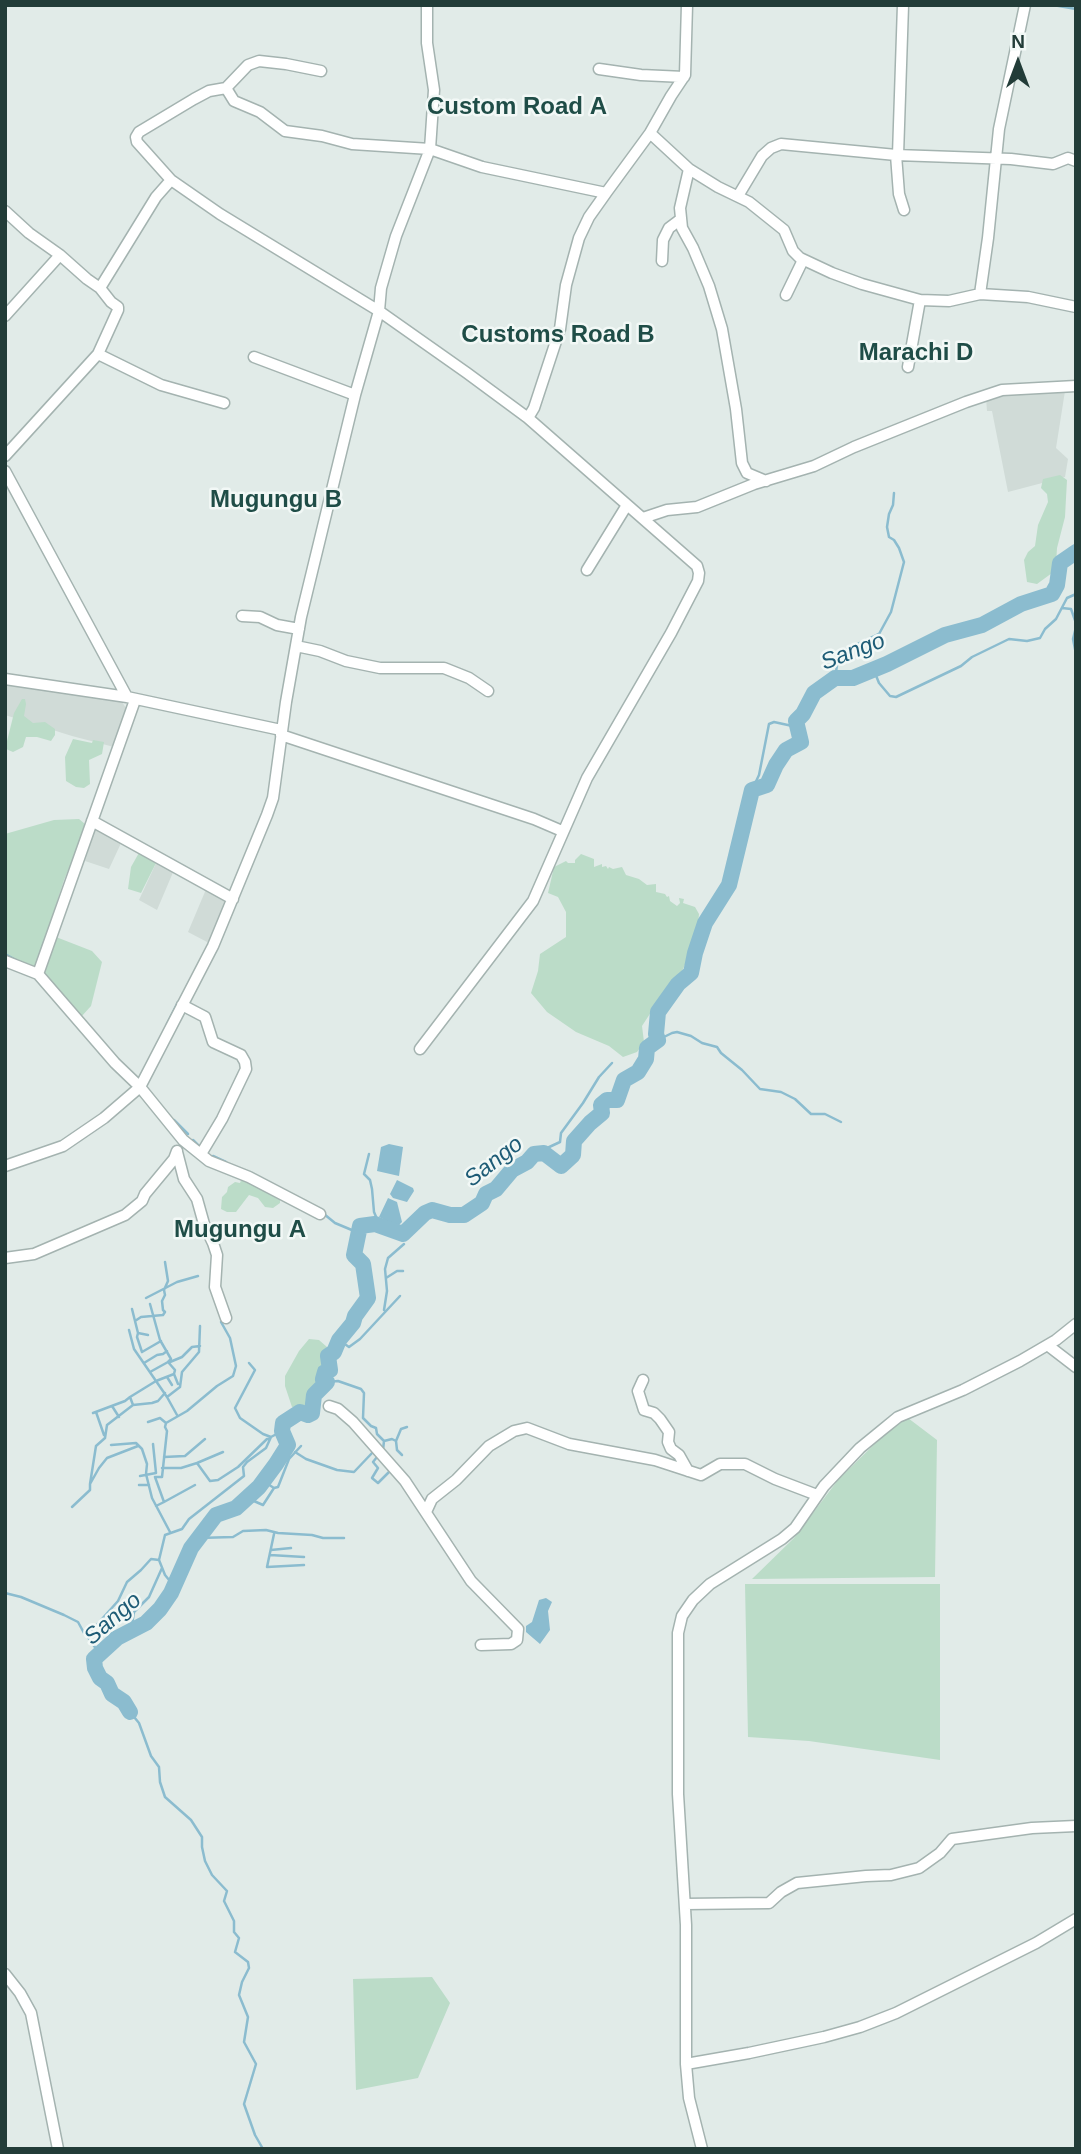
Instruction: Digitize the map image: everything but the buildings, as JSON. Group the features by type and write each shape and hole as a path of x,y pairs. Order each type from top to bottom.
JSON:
{"street":[{"path":"5,1166 63,1146 104,1118 140,1087 213,946 273,798 281,733 312,570 335,486 355,395 379,311 381,288 391,251 430,149 434,90 427,43 427,5"},
{"path":"528,418 534,408 560,329 566,285 579,238 589,217 650,132 684,77 687,5"},
{"path":"903,5 897,155 899,194 904,210"},
{"path":"980,294 999,129 1025,5"},
{"path":"321,71 259,61 248,65 226,88 209,91 139,132 137,142 172,180 220,214 379,311 528,418 697,566 699,573 698,581 671,633 587,778 533,901 420,1049"},
{"path":"599,69 684,77"},
{"path":"226,88 234,101 260,112 285,131 352,144 430,149 482,167 606,193"},
{"path":"650,132 689,169 749,202 784,230 793,251 803,260 862,284 920,300 949,301 980,294 1028,297 1076,307"},
{"path":"738,195 762,156 781,144 897,155 1053,164 1068,158 1076,161"},
{"path":"689,169 681,202 682,228 709,286 722,329 742,463 747,474 766,481"},
{"path":"100,288 156,197 172,180"},
{"path":"5,211 100,288 118,307 98,354 5,456"},
{"path":"662,261 663,240 669,228 681,219"},
{"path":"5,316 60,255"},
{"path":"786,295 803,260"},
{"path":"908,367 920,300"},
{"path":"98,354 161,385 224,403"},
{"path":"254,357 355,395"},
{"path":"643,518 667,510 697,507 814,466 854,447 1002,390 1076,386"},
{"path":"5,471 131,698 92,821 38,974"},
{"path":"587,570 627,505"},
{"path":"243,616 260,617 277,625 299,629"},
{"path":"296,646 320,651 346,662 380,668 444,668 469,678 488,691"},
{"path":"5,679 131,698 281,733 562,831"},
{"path":"92,821 233,899"},
{"path":"5,961 38,974 115,1063 140,1087 180,1145 184,1180 197,1199 217,1255 215,1287 226,1318"},
{"path":"182,1004 205,1017 213,1042 241,1055 246,1069 228,1108 201,1154"},
{"path":"180,1145 320,1214"},
{"path":"5,1258 34,1254 125,1215 142,1200 174,1159 180,1145"},
{"path":"702,2149 689,2098 686,2064 685,1904 678,1794 678,1633 682,1616 693,1600 710,1584 777,1544 795,1528 817,1495 860,1448 898,1417 963,1390 1056,1340 1076,1324"},
{"path":"1050,1346 1076,1367"},
{"path":"643,1380 638,1391 644,1410 654,1413 664,1426 671,1449 679,1455 688,1471"},
{"path":"329,1406 338,1409 353,1422 405,1481 471,1581 518,1629 517,1640 511,1644 481,1645"},
{"path":"426,1512 432,1499 456,1480 489,1446 527,1428 569,1444 655,1460 701,1475 720,1464 745,1464 817,1495"},
{"path":"418,1500 432,1499"},
{"path":"685,1904 769,1903 797,1883 891,1875 919,1868 940,1853 952,1839 1032,1828 1076,1826"},
{"path":"686,2064 824,2037 896,2014 1037,1943 1076,1919"},
{"path":"5,1974 20,1993 31,2014 58,2149"}],"shaded area":[{"path":"1065,391 1056,448 1068,459 1065,477 1008,492 992,411 987,411 986,398 1003,393"},
{"path":"5,683 122,702 126,708 114,747 5,715"},
{"path":"95,829 122,841 109,869 85,861"},
{"path":"157,861 174,870 157,910 139,900"},
{"path":"207,887 228,899 209,943 188,932"}],"green space":[{"path":"1060,475 1067,480 1065,517 1057,548 1056,565 1052,573 1037,584 1027,582 1024,560 1035,546 1038,525 1048,502 1047,494 1041,488 1043,479"},
{"path":"22,699 25,699 26,704 24,716 33,723 45,722 55,729 55,735 51,741 26,737 23,747 13,752 6,749 7,741 14,713"},
{"path":"73,739 92,743 93,740 104,742 102,754 89,760 90,784 84,788 66,781 65,757"},
{"path":"79,819 85,824 80,842 64,880 36,967 31,967 5,954 5,834 54,820"},
{"path":"140,851 157,861 141,893 128,889 131,867"},
{"path":"581,854 594,859 594,867 602,864 602,867 606,866 608,869 622,867 626,875 647,885 656,884 656,892 669,896 670,901 677,906 680,903 679,898 684,899 683,903 695,907 699,914 698,925 703,925 679,978 642,1026 644,1042 637,1052 623,1057 609,1046 576,1032 547,1012 531,993 540,954 566,937 566,912 558,897 548,893 554,867 566,861 575,863"},
{"path":"56,937 92,951 102,962 91,1006 81,1017 44,974 43,969"},
{"path":"242,1178 280,1197 280,1203 273,1208 265,1207 258,1198 249,1195 236,1212 221,1209 222,1197 228,1187 235,1182 240,1183"},
{"path":"309,1339 319,1340 327,1347 326,1366 305,1408 292,1407 285,1386 285,1376"},
{"path":"904,1415 937,1440 935,1577 752,1579 794,1538 838,1480"},
{"path":"745,1584 940,1584 940,1760 809,1741 748,1737"},
{"path":"432,1977 450,2003 418,2078 356,2090 353,1979"}],"water":[{"path":"389,1144 403,1147 399,1176 377,1171 381,1147"},
{"path":"397,1180 413,1188 414,1191 407,1202 393,1198 390,1194"},
{"path":"388,1198 397,1202 402,1222 398,1226 379,1217"},
{"path":"546,1598 552,1602 548,1611 550,1630 540,1644 526,1632 526,1626 532,1622 539,1600"}],"waterway":[{"path":"1053,5 1076,9"},
{"path":"835,678 839,653 879,634 891,612 904,562 899,548 889,537 887,527 894,493"},
{"name":"Sango","path":"130,1712 124,1702 112,1694 107,1683 100,1678 94,1659 117,1638 146,1623 160,1609 171,1593 191,1548 216,1515 236,1508 259,1487 276,1464 288,1445 282,1431 283,1423 300,1412 308,1415 312,1413 314,1395 327,1382 323,1379 325,1372 330,1370 328,1356 334,1352 339,1340 368,1298 363,1264 354,1255 360,1226 375,1224 403,1234 425,1213 432,1210 450,1215 464,1215 482,1203 486,1194 496,1189 512,1170 527,1162 534,1154 544,1153 561,1166 573,1155 574,1141 602,1113 601,1105 607,1100 617,1100 624,1080 638,1072 646,1059 647,1048 658,1040 658,1012 678,984 691,973 705,923 729,885 752,790 767,785 786,750 801,742 796,721 803,714 814,693 835,678 853,678 945,635 982,625 1021,604 1052,594 1057,585 1060,563 1076,552"},
{"path":"873,668 879,683 890,696 896,697 961,666 972,657 1009,639 1027,641 1040,638 1056,619 1067,598 1076,594"},
{"path":"1062,608 1071,609 1076,623"},
{"path":"1076,627 1073,639 1076,654"},
{"path":"752,790 759,775 769,724 774,722 797,727"},
{"path":"40,954 46,937"},
{"path":"5,954 16,960"},
{"path":"167,1024 178,1002"},
{"path":"658,1040 677,1032 717,1047 760,1089 781,1092 795,1099 811,1114 825,1114 841,1122"},
{"path":"541,1153 560,1142 561,1133 599,1077 612,1063"},
{"path":"174,1120 188,1134"},
{"path":"193,1140 201,1148"},
{"path":"369,1154 364,1174 370,1180 374,1212 377,1219 390,1230"},
{"path":"213,1156 226,1162"},
{"path":"324,1214 335,1223 359,1233"},
{"path":"384,1310 387,1291 385,1269 388,1258 404,1244"},
{"path":"135,1321 141,1317 163,1315 165,1312 162,1301 168,1281 165,1262"},
{"path":"386,1278 397,1271 403,1271"},
{"path":"146,1298 177,1282 198,1276"},
{"path":"339,1340 349,1347 360,1339 400,1296"},
{"path":"150,1304 160,1340 171,1359 168,1362"},
{"path":"132,1309 142,1352"},
{"path":"156,1506 164,1502 155,1477 162,1477 166,1423 187,1411 233,1376 236,1366 230,1338 221,1322"},
{"path":"167,1397 180,1387 182,1372 199,1352 200,1326"},
{"path":"129,1330 134,1349 177,1415"},
{"path":"138,1333 148,1335"},
{"path":"142,1352 161,1341"},
{"path":"170,1362 182,1357 192,1347 200,1346"},
{"path":"144,1363 167,1351"},
{"path":"150,1372 168,1362 175,1370 178,1384"},
{"path":"249,1363 255,1370 235,1408 240,1418 271,1437"},
{"path":"130,1397 156,1381 174,1374"},
{"path":"167,1377 172,1385"},
{"path":"327,1382 338,1381 361,1389 364,1393 363,1418 376,1428 377,1434 384,1441 383,1450"},
{"path":"90,1484 96,1446 105,1438 107,1425 133,1405 158,1401 165,1393"},
{"path":"93,1413 130,1397 133,1405"},
{"path":"112,1406 119,1417"},
{"path":"96,1412 104,1435"},
{"path":"148,1422 160,1418 166,1423"},
{"path":"402,1455 397,1450 396,1441 401,1429 407,1427"},
{"path":"174,1586 165,1575 159,1560 165,1535 182,1529 189,1519 244,1476 243,1467 247,1462 266,1448 271,1437 282,1431"},
{"path":"164,1457 185,1456 205,1439"},
{"path":"162,1468 181,1468 197,1463 210,1481 218,1480 238,1467 270,1439"},
{"path":"384,1441 396,1441"},
{"path":"111,1445 136,1443 142,1449 152,1498 170,1532"},
{"path":"140,1476 156,1473 153,1444"},
{"path":"72,1507 90,1490 90,1484 107,1458 138,1446"},
{"path":"263,1481 274,1488 278,1487 289,1459 301,1446"},
{"path":"197,1463 223,1452"},
{"path":"295,1452 306,1459 337,1470 354,1472 373,1452 375,1454"},
{"path":"377,1457 373,1462 378,1468 372,1478 378,1483 390,1471 388,1469"},
{"path":"139,1485 149,1485"},
{"path":"164,1502 195,1485"},
{"path":"247,1498 263,1505 274,1488"},
{"path":"198,1538 233,1537 243,1531 266,1530 323,1538 344,1538"},
{"path":"274,1534 267,1567 304,1565"},
{"path":"271,1550 291,1548"},
{"path":"270,1555 304,1557"},
{"path":"99,1653 85,1633 93,1629 118,1601 127,1582 151,1559 159,1560"},
{"path":"131,1631 134,1612 149,1597 162,1568"},
{"path":"5,1593 21,1597 78,1622 84,1633"},
{"name":"Sango","path":"130,1712 139,1723 151,1756 159,1767 165,1797 191,1820 202,1837 205,1861 212,1875 227,1891 224,1901 234,1921 234,1932 239,1938 235,1952 248,1962 249,1968 239,1995 248,2017 244,2042 256,2064 244,2104 263,2149"}],"district":[{"name":"Custom Road A","path":"517,107"},
{"name":"Customs Road B","path":"558,335"},
{"name":"Marachi D","path":"916,353"},
{"name":"Mugungu B","path":"276,500"},
{"name":"Mugungu A","path":"240,1230"}]}
